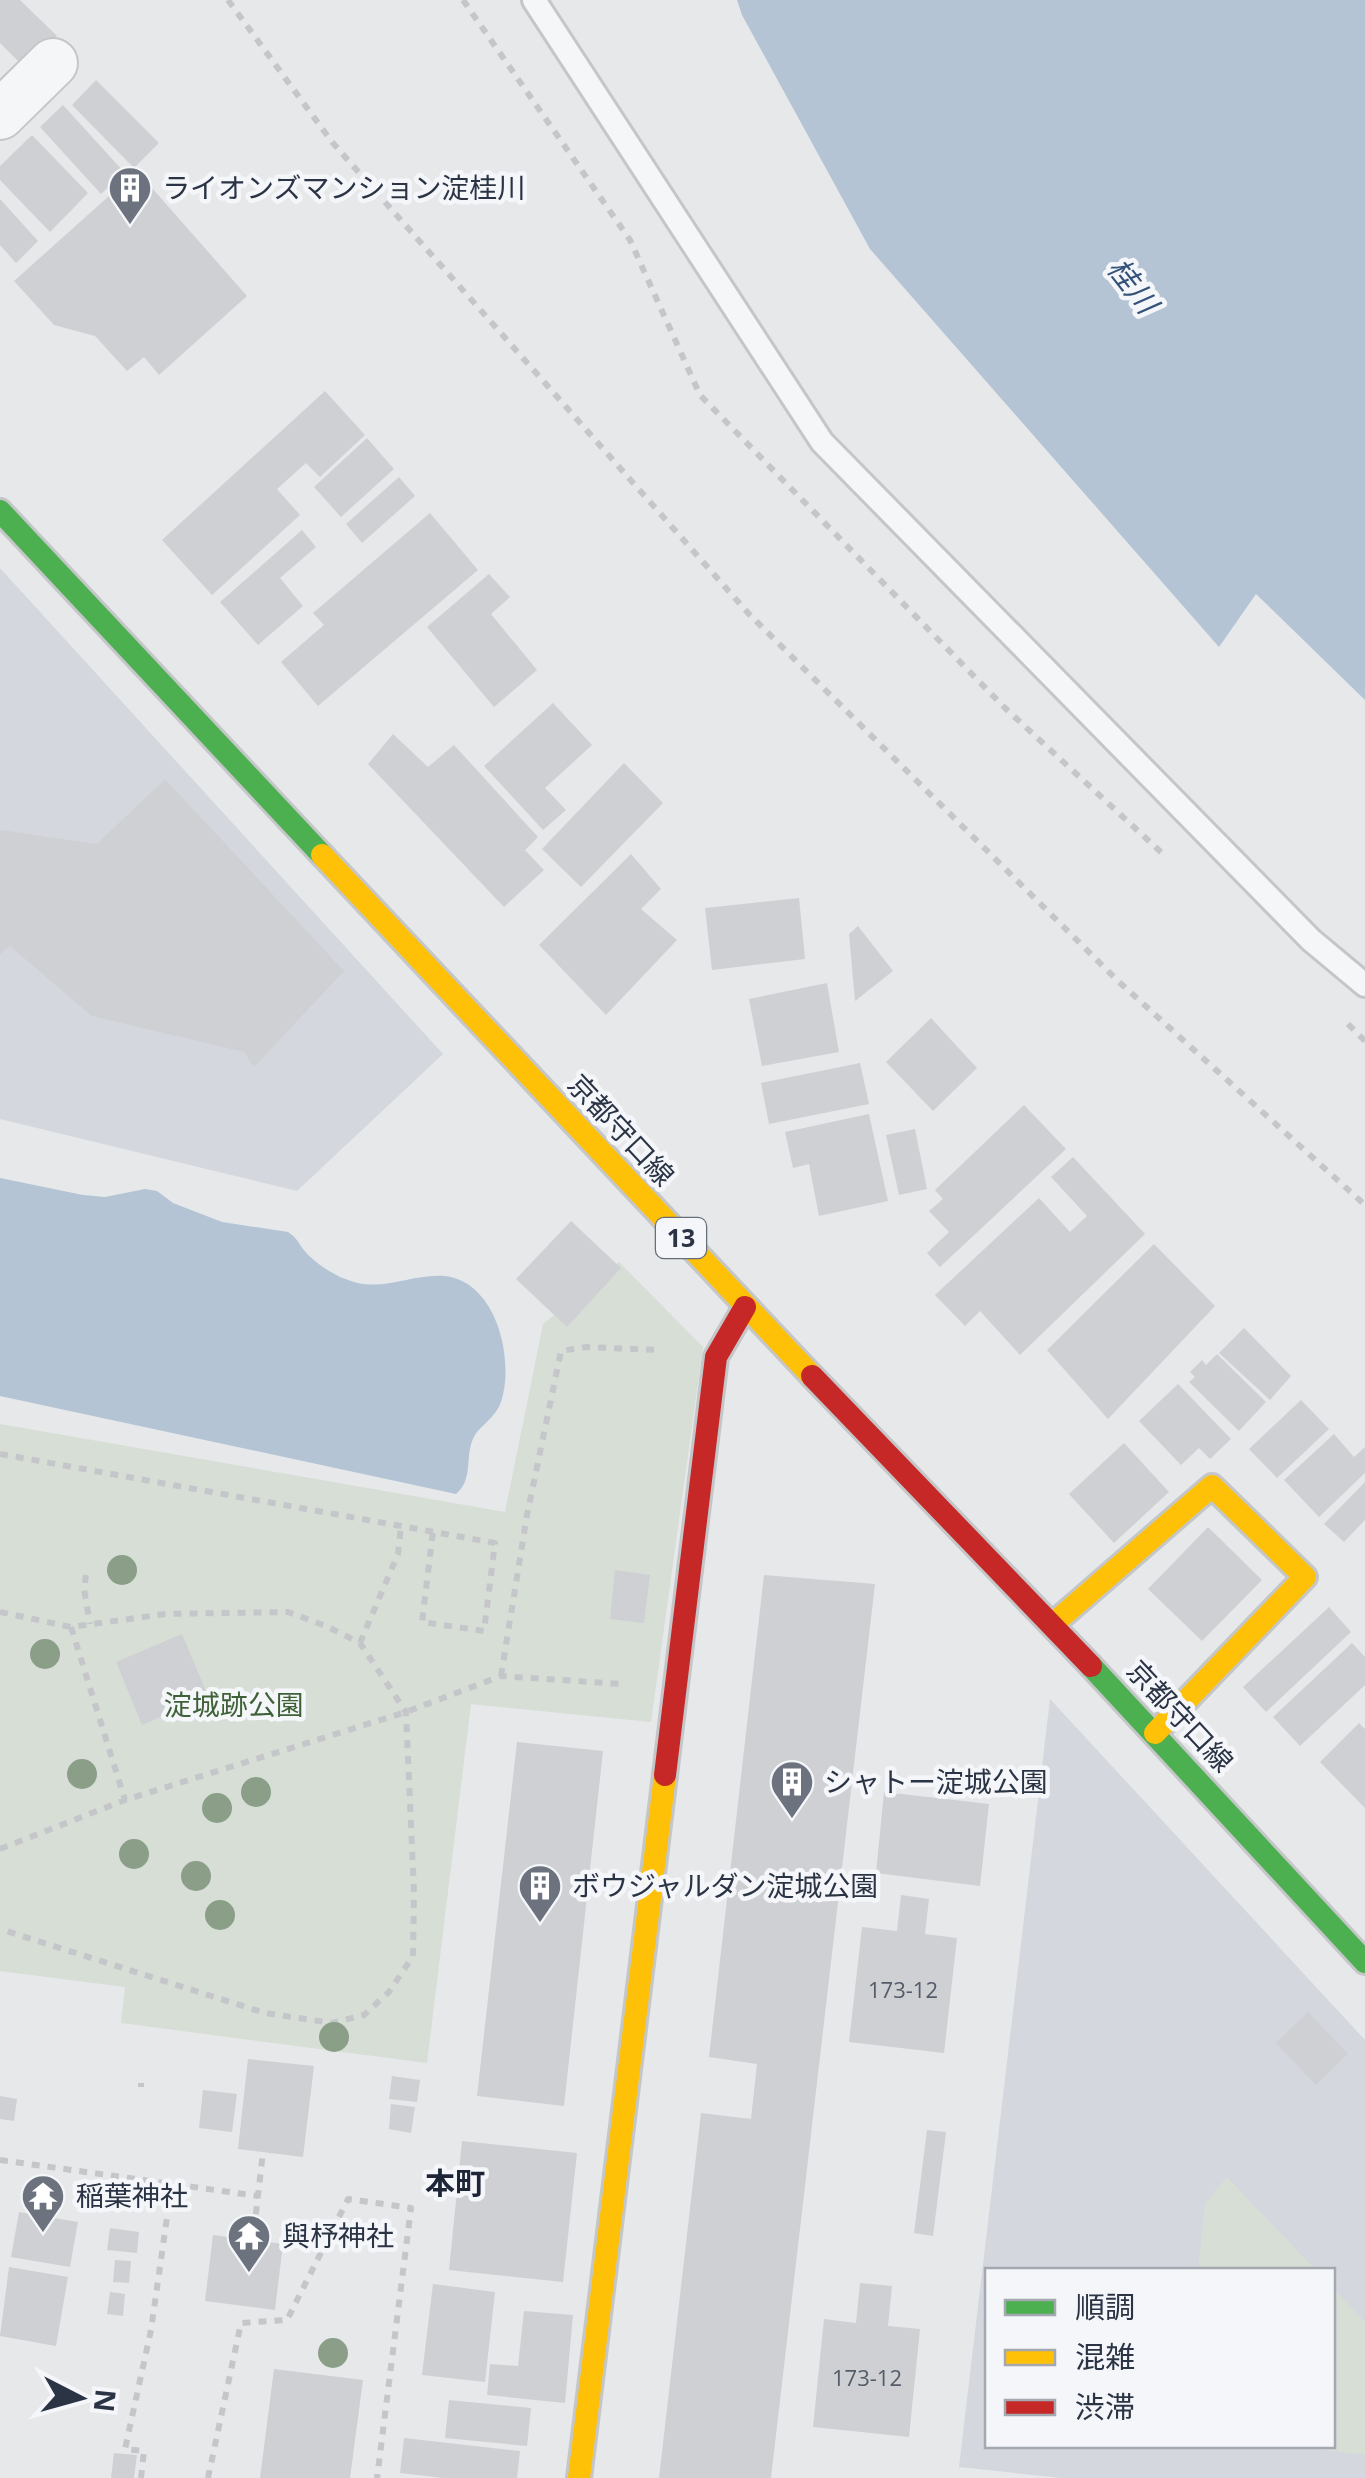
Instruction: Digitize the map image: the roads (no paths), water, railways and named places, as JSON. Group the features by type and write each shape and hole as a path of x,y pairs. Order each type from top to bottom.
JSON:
{"main road":[{"name":"京都守口線","path":"0,512 745,1307 1155,1732 1365,1962"},
{"path":"579,2478 716,1357 745,1307"},
{"path":"1053,1624 1212,1486 1306,1578 1155,1732"}],"street":[{"path":"0,115 53,63"}],"lane":[{"path":"534,0 822,442 1311,940 1365,985"}],"water":[{"name":"桂川","path":"737,0 1365,0 1365,700 1256,594 1219,647 870,249"},
{"path":"0,1178 105,1197 145,1189 157,1191 173,1203 222,1222 288,1232 320,1265 354,1282 377,1284 433,1276 463,1281 478,1292 498,1325 505,1385 501,1402 473,1440 462,1487 456,1494 0,1396"}],"place":[{"name":"ライオンズマンション淀桂川","path":"130,226"},
{"name":"シャトー淀城公園","path":"792,1820"},
{"name":"ボウジャルダン淀城公園","path":"540,1924"},
{"name":"稲葉神社","path":"43,2234"},
{"name":"與杼神社","path":"249,2274"}],"district":[{"name":"本町","path":"455,2184"}],"park label":[{"name":"淀城跡公園","path":"234,1705"}]}
